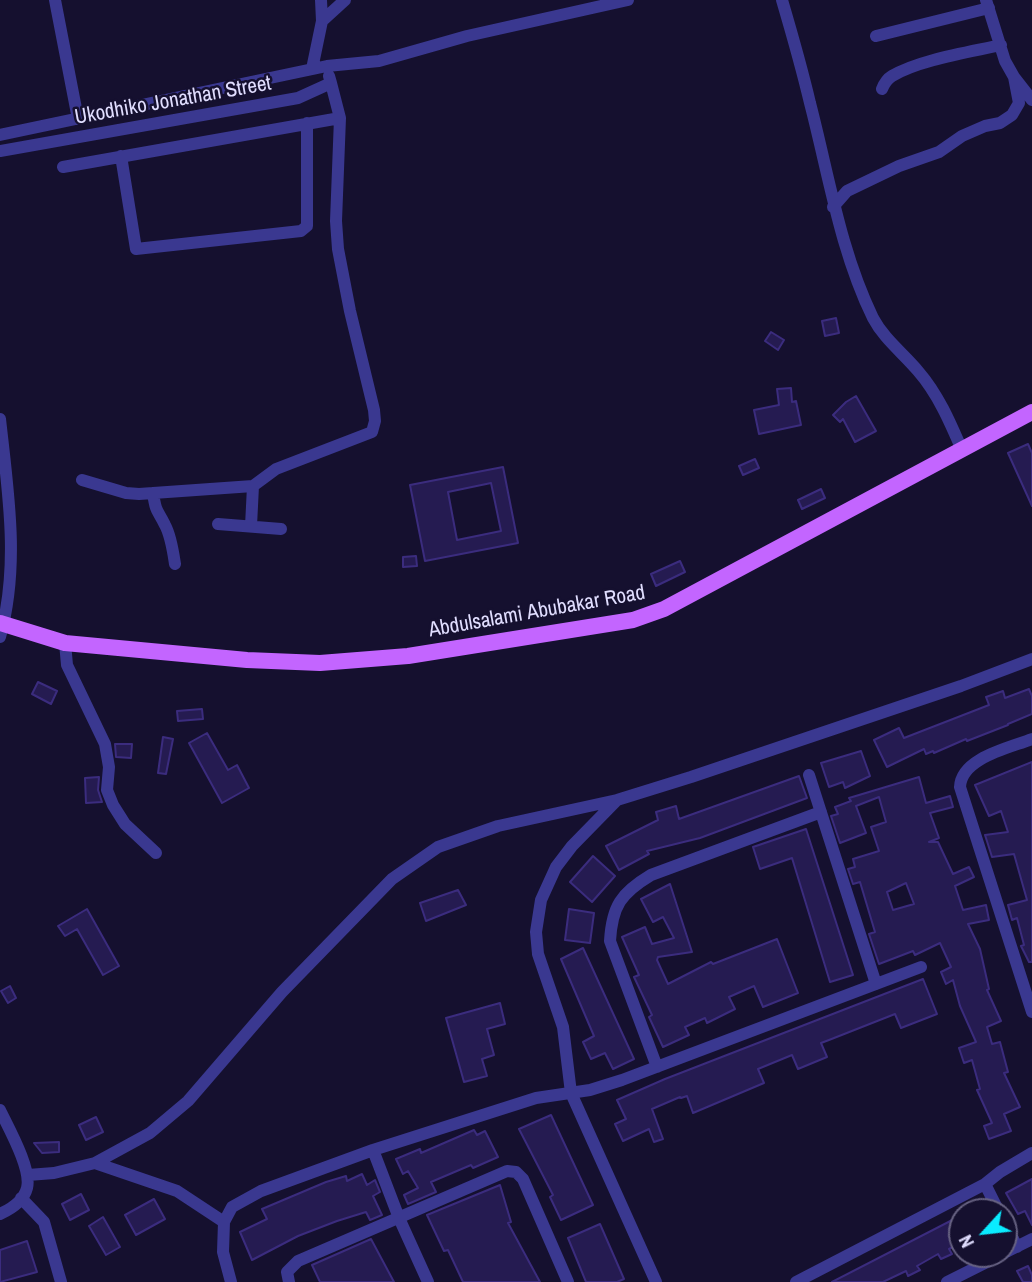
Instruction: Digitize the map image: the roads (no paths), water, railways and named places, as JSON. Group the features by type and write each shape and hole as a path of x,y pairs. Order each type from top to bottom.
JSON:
{"main road":[{"name":"Abdulsalami Abubakar Road","path":"1,628 65,643 247,660 320,663 408,656 633,620 664,610 1032,412"}],"street":[{"path":"55,0 78,120"},
{"path":"312,69 322,21 321,0"},
{"path":"322,21 345,0"},
{"path":"0,135 327,66 379,61 467,36 628,0"},
{"path":"782,0 811,104 833,207 858,285 875,321 891,343 919,371 940,402 962,450"},
{"path":"876,36 987,4 1005,61 1032,100"},
{"path":"882,89 890,76 906,70 1001,45"},
{"path":"82,480 126,493 253,486 276,469 366,435 374,427 374,410 338,248 335,221 340,118 327,66"},
{"path":"833,207 847,191 899,166 939,152 952,141 985,126 1000,123 1012,115 1019,103 1014,77"},
{"name":"Ukodhiko Jonathan Street","path":"0,151 298,98 331,83"},
{"path":"63,167 340,118"},
{"path":"121,156 136,249 301,231 307,226 307,124"},
{"path":"0,419 12,537 12,571 1,628"},
{"path":"251,526 253,486"},
{"path":"153,493 156,511 171,540 175,564"},
{"path":"218,524 281,528"},
{"path":"65,643 67,665 105,744 109,767 107,790 113,806 125,824 156,853"},
{"path":"27,1175 54,1173 95,1163 150,1133 188,1101 282,992 392,879 438,847 498,826 617,800 948,690 1032,659"},
{"path":"1032,738 970,766 961,777 960,788 1032,1012"},
{"path":"809,775 876,984"},
{"path":"617,800 572,846 556,867 541,900 536,932 538,954 563,1027 571,1093 656,1282"},
{"path":"657,1067 610,941 611,921 619,903 630,888 651,875 821,812"},
{"path":"231,1282 223,1252 223,1222 232,1207 261,1191 373,1150 536,1098 601,1087 921,967"},
{"path":"0,1110 27,1175 27,1188 22,1198 16,1205 0,1214"},
{"path":"373,1150 428,1282"},
{"path":"796,1282 985,1184 1032,1153"},
{"path":"95,1163 177,1191 223,1222"},
{"path":"289,1282 287,1272 298,1261 507,1171 516,1172 523,1179 568,1282"},
{"path":"985,1184 992,1198"},
{"path":"22,1198 44,1222 61,1282"},
{"path":"947,1282 975,1268"}]}
